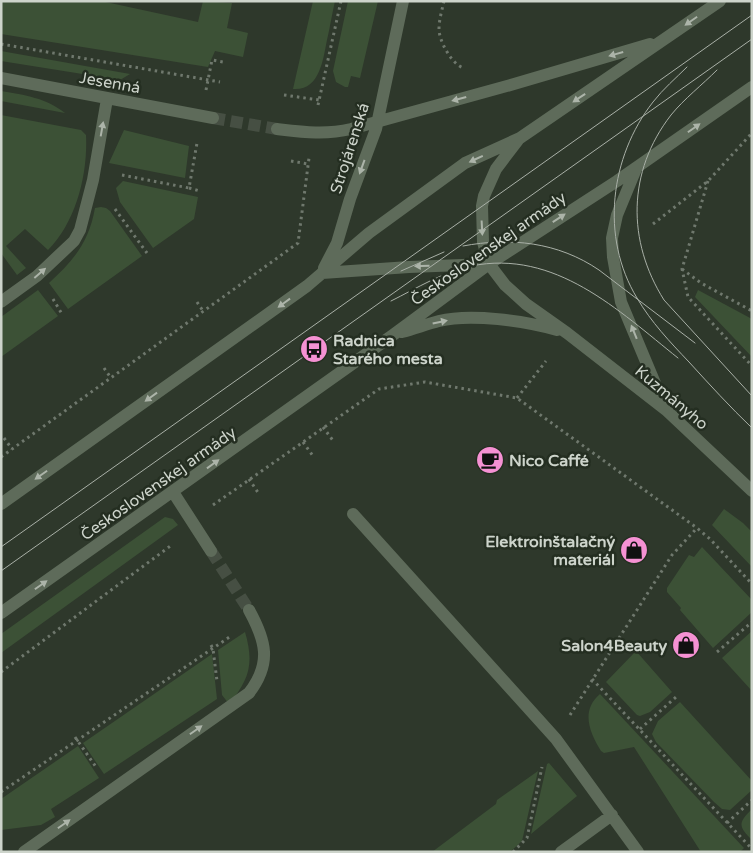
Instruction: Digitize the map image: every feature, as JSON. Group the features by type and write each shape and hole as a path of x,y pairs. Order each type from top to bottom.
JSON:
{"street":[{"name":"Strojárenská","path":"322,273 337,243 347,207 378,121 403,1"},
{"path":"1,504 307,286 369,233 466,163 520,138 720,1"},
{"path":"277,129 312,134 334,133 662,41"},
{"name":"Jesenná","path":"1,78 207,117"},
{"name":"Československej armády","path":"1,613 393,335 488,264 636,168 752,87"},
{"path":"1,302 37,276 74,241 80,230 93,180 107,98"},
{"name":"Kuzmányho","path":"520,138 496,169 484,196 482,206 483,242 488,264 505,285 526,304 567,333 666,410 752,491"},
{"path":"636,168 617,216 612,238 613,257 621,302 666,410"},
{"path":"322,273 488,264"},
{"name":"Kuzmányho","path":"393,335 441,320 464,319 512,320 567,333"},
{"path":"173,492 211,551"},
{"path":"353,514 556,739 638,852"},
{"path":"24,852 250,693 264,669 265,659 265,648 252,615"},
{"path":"561,852 612,815"}],"path":[{"path":"1,457 298,243 312,134 341,1"},
{"path":"444,1 439,31 450,57 460,67 470,70"},
{"path":"1,44 220,82"},
{"path":"189,188 207,117 207,80 212,60 223,62"},
{"path":"284,95 319,100"},
{"path":"653,224 708,181 752,133"},
{"path":"113,173 200,191"},
{"path":"93,180 147,253"},
{"path":"708,181 682,269 688,297 752,366"},
{"path":"682,269 700,283 752,311"},
{"path":"197,302 203,312"},
{"path":"518,398 546,361"},
{"path":"104,368 111,378"},
{"path":"365,399 379,389 425,382 518,398 697,528 710,539 752,584"},
{"path":"323,427 334,442"},
{"path":"4,438 12,449"},
{"path":"304,442 313,456"},
{"path":"249,479 259,494"},
{"path":"556,739 592,679 672,555 697,528"},
{"path":"1,792 78,741 252,615"},
{"path":"717,652 752,622"},
{"path":"592,679 752,849"},
{"path":"640,730 676,697"},
{"path":"75,737 112,790"},
{"path":"513,852 527,838 542,768"},
{"path":"727,823 752,800"}],"green space":[{"path":"1,1 101,1 198,22 203,1 232,3 227,28 248,33 243,57 215,51 208,67 1,34"},
{"path":"313,1 335,1 324,56 315,79 309,85 293,89"},
{"path":"348,1 378,1 360,78 351,76 348,87 345,87 336,82 333,71"},
{"path":"1,51 130,74 120,80 1,61"},
{"path":"1,91 43,101 65,113 1,101"},
{"path":"1,115 81,130 86,135 85,165 78,197 73,212 58,239 48,250 25,229 6,246 26,268 17,275 1,253"},
{"path":"124,130 189,146 185,178 109,163"},
{"path":"123,181 198,197 194,219 153,248 120,202 116,188"},
{"path":"101,207 110,211 142,256 68,309 49,283 79,250 89,231 95,208"},
{"path":"38,290 58,316 1,357 1,317"},
{"path":"698,290 752,319 752,357 695,297"},
{"path":"724,509 752,532 752,567 712,525"},
{"path":"165,517 173,519 178,525 1,653 1,634"},
{"path":"702,547 752,600 752,612 713,648 667,592 667,588 689,555 694,557"},
{"path":"752,631 752,691 722,658"},
{"path":"245,632 249,653 248,670 242,687 229,704 222,695 218,650"},
{"path":"636,651 672,692 650,712 640,716 606,682"},
{"path":"212,654 217,699 104,774 83,743"},
{"path":"600,694 744,848 740,852 701,852 634,747 604,753 601,751 593,737 589,722 590,708"},
{"path":"680,702 752,781 752,790 730,810 722,809 714,802 656,742 652,734 658,721"},
{"path":"78,746 99,778 51,809 55,817 41,825 1,830 1,799"},
{"path":"549,763 577,796 531,834 547,764"},
{"path":"538,771 522,841 510,852 432,852 496,804 497,800"},
{"path":"752,809 752,840 742,828 742,821"}],"tunnel":[{"path":"213,118 277,129"},
{"path":"211,551 249,610"}],"tram line":[{"path":"1,547 752,15"},
{"path":"1,571 752,39"},
{"path":"687,67 653,102 638,124 627,147 619,172 615,198 614,224 618,249 625,274 648,315 661,332 752,428"},
{"path":"717,70 676,109 657,137 646,160 640,183 637,207 638,231 643,254 664,300 752,396"},
{"path":"463,246 481,243 516,242 533,244 567,253 599,270 695,343"},
{"path":"401,271 444,252"},
{"path":"391,301 440,276 471,266 502,263 530,266 558,275 584,288 608,303 678,358"}],"place":[{"name":"Radnica Starého mesta","path":"314,349"},
{"name":"Nico Caffé","path":"490,460"},
{"name":"Elektroinštalačný materiál","path":"634,550"},
{"name":"Salon4Beauty","path":"686,645"}]}
